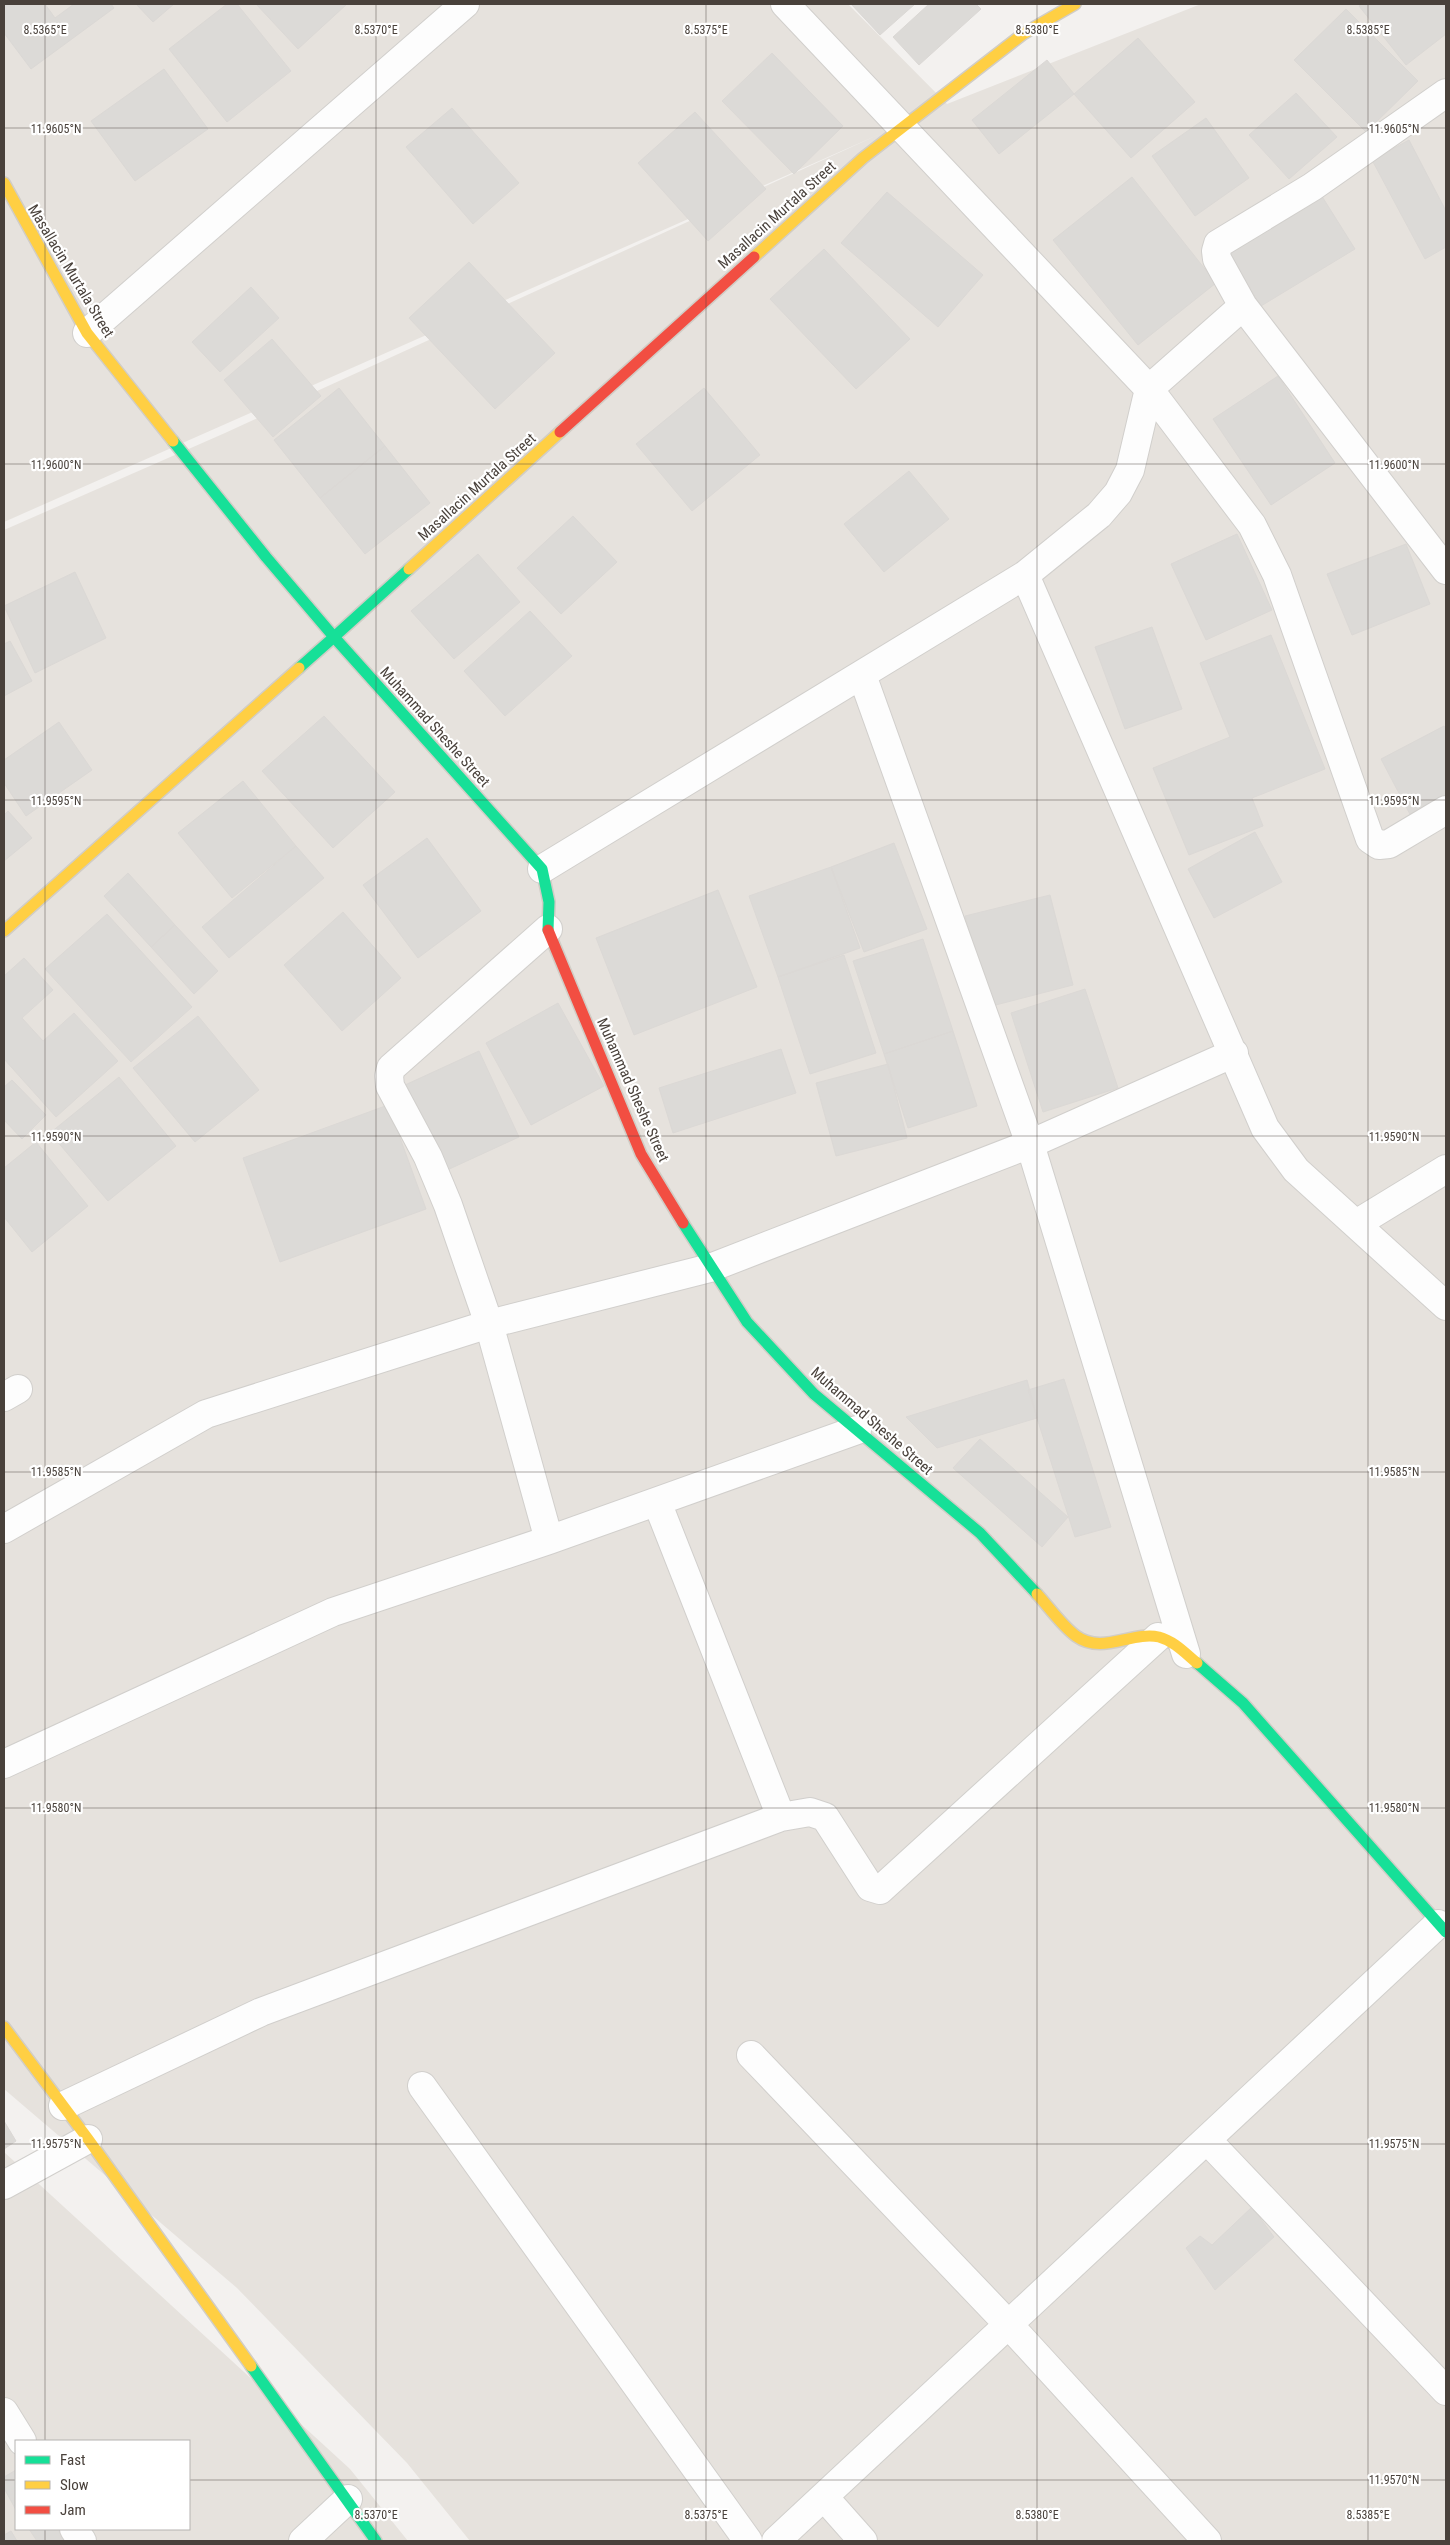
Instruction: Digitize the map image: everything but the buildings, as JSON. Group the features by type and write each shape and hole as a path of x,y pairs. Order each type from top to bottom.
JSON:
{"street":[{"path":"87,333 466,4"},
{"path":"785,4 1149,389 1252,526 1277,575 1370,838 1379,845 1389,844 1446,810"},
{"name":"Masallacin Murtala Street","path":"4,184 87,333 266,557 334,637 863,158 1023,34 1075,4"},
{"path":"1446,92 1312,187 1218,244 1216,251 1217,259 1243,306 1446,570"},
{"path":"542,869 1024,575 1099,515 1118,492 1130,470 1149,389 1243,306"},
{"path":"1024,575 1234,1053 1265,1128 1296,1170 1446,1306"},
{"path":"4,931 334,637"},
{"name":"Muhammad Sheshe Street","path":"334,637 542,869 549,902 548,929 642,1154 710,1268 747,1322 814,1394 980,1533 1077,1637 1096,1643 1118,1643 1138,1637 1158,1637"},
{"path":"862,675 1030,1144 1186,1654"},
{"path":"548,929 391,1068 389,1076 390,1086 428,1157 448,1205 489,1324 549,1540"},
{"path":"4,1529 206,1414 489,1324 710,1268 1030,1144 1234,1053"},
{"path":"1356,1224 1446,1169"},
{"path":"4,1764 333,1612 549,1540 857,1430"},
{"path":"657,1502 781,1818"},
{"path":"63,2106 261,2012 781,1818 810,1812 825,1818 870,1887 880,1890 1158,1637 1173,1643 1244,1703 1442,1928 1207,2140 776,2541"},
{"path":"4,2027 88,2139 348,2499 376,2541"},
{"path":"751,2055 1009,2325 1207,2541"},
{"path":"422,2086 748,2541"},
{"path":"4,2185 88,2139"},
{"path":"1207,2140 1446,2391"},
{"path":"4,2412 21,2440"},
{"path":"824,2497 863,2541"},
{"path":"303,2541 348,2499"},
{"path":"75,2530 82,2541"}],"shaded area":[{"path":"4,4 848,4 947,104 1201,4 1446,4 1446,2541 470,2541 407,2463 237,2288 4,2089 4,530 225,433 880,134 4,522"},
{"path":"4,2152 350,2469 408,2541 4,2541"}],"traffic: fast":[{"path":"173,441 266,557 334,637 409,569"},
{"path":"299,668 334,637 542,869 549,902 548,930"},
{"path":"683,1223 747,1322 814,1394 980,1533 1037,1594"},
{"path":"1197,1663 1243,1703 1446,1932"},
{"path":"251,2366 376,2541"}],"traffic: slow":[{"path":"754,257 863,158 1023,34 1075,4"},
{"path":"4,183 87,333 173,441"},
{"path":"409,569 560,432"},
{"path":"4,931 299,668"},
{"path":"1037,1594 1066,1627 1076,1636 1086,1641 1107,1643 1138,1637 1159,1637 1174,1644 1197,1663"},
{"path":"4,2027 88,2139 251,2366"}],"traffic: jam":[{"path":"560,432 754,257"},
{"path":"548,930 641,1154 683,1223"}]}
